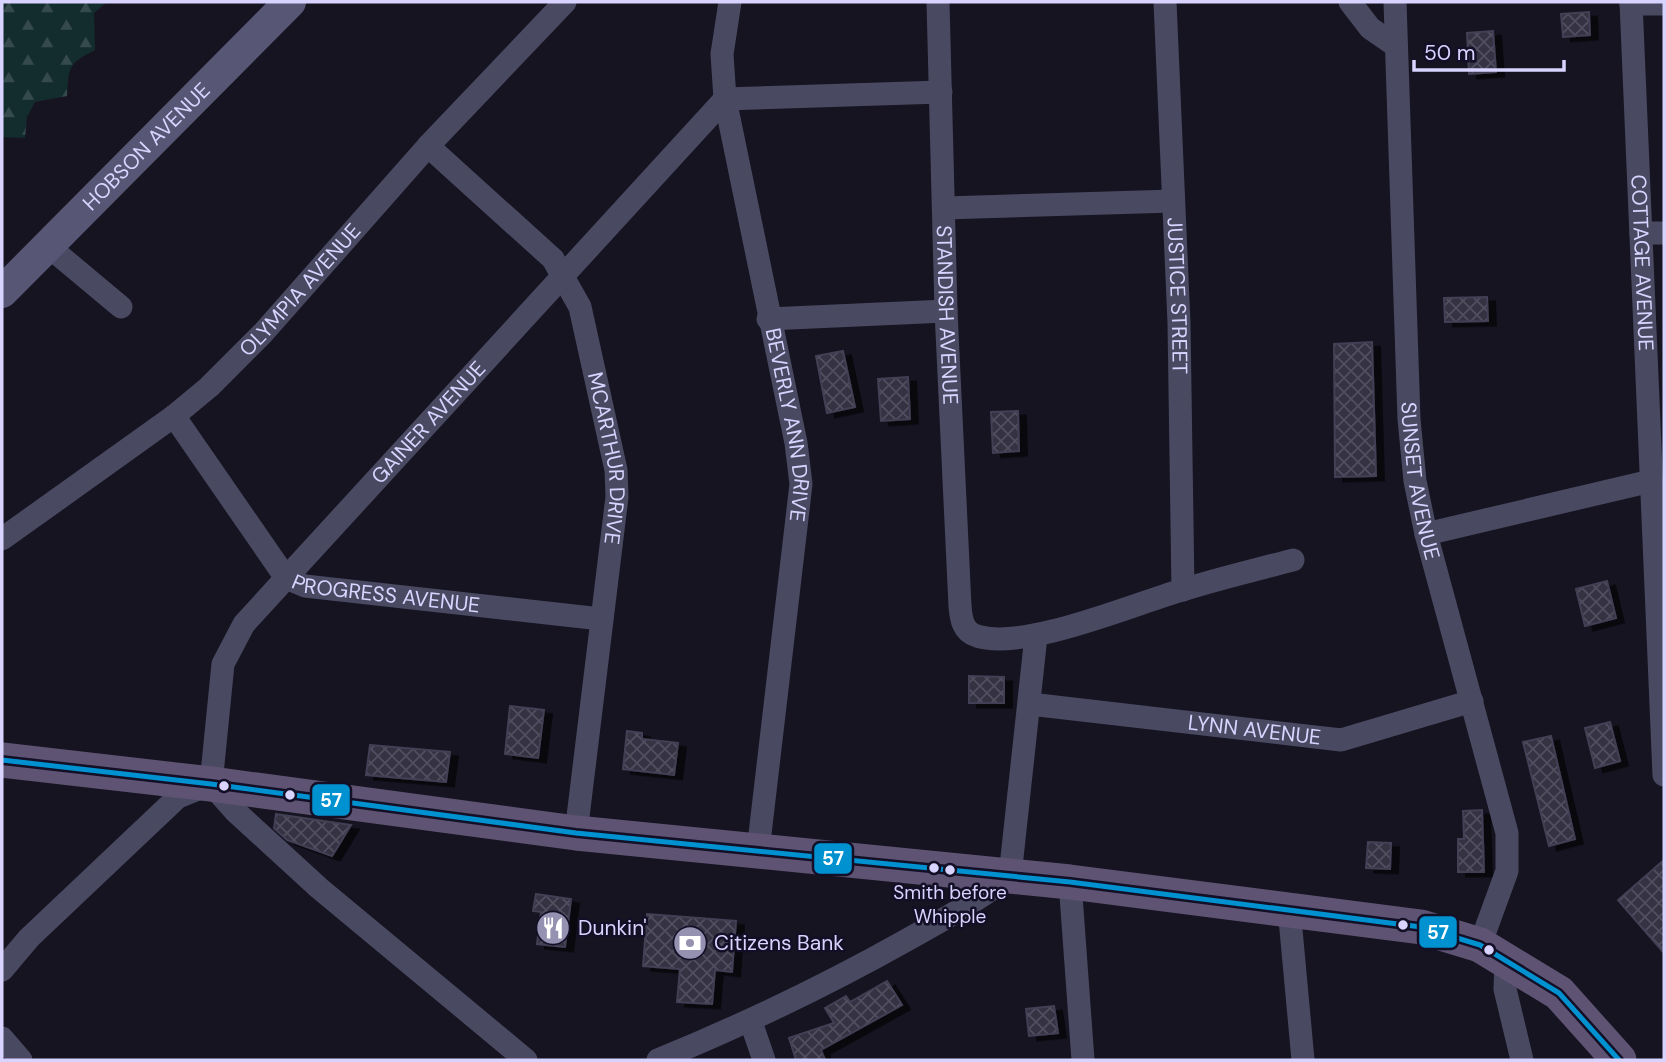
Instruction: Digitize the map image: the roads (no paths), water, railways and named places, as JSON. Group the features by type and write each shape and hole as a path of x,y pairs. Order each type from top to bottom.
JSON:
{"main road":[{"path":"2,760 211,783 576,833 1010,876 1289,908 1422,927 1493,952 1559,993 1619,1060"}],"street":[{"name":"HOBSON AVENUE","path":"2,292 288,2"},
{"name":"OLYMPIA AVENUE","path":"2,539 174,416 209,387 262,333 428,146 565,2"},
{"name":"BEVERLY ANN DRIVE","path":"730,2 722,54 725,99 768,319 796,443 801,484 758,851"},
{"name":"STANDISH AVENUE","path":"938,2 946,311 961,620 973,635 985,638 1036,636"},
{"name":"JUSTICE STREET","path":"1164,2 1179,323 1183,590"},
{"path":"1350,2 1370,28 1396,46"},
{"name":"SUNSET AVENUE","path":"1395,2 1409,419 1415,481 1426,534 1502,809 1508,855 1493,952"},
{"path":"1631,3 1664,4"},
{"name":"COTTAGE AVENUE","path":"1631,3 1664,773"},
{"path":"725,99 941,92"},
{"name":"GAINER AVENUE","path":"211,783 223,664 244,624 725,99"},
{"name":"MCARTHUR DRIVE","path":"428,146 552,259 580,307 618,484 576,833"},
{"path":"944,208 1173,201"},
{"path":"1641,233 1664,233"},
{"path":"48,246 121,307"},
{"path":"768,319 946,311"},
{"path":"1648,402 1664,425"},
{"name":"PROGRESS AVENUE","path":"174,416 286,578 305,586 601,619"},
{"path":"1426,534 1651,481"},
{"path":"658,1060 751,1022 852,971 983,897 1010,876 1036,636 1183,590 1293,560"},
{"name":"LYNN AVENUE","path":"1030,704 1341,740 1472,701"},
{"path":"2,970 29,938 178,797 211,783 236,812 319,888 526,1060"},
{"path":"1070,883 1083,1060"},
{"path":"1289,908 1303,1060"},
{"path":"1493,952 1522,1060"},
{"path":"751,1022 764,1060"},
{"path":"2,1038 21,1060"}],"place":[{"name":"Smith before Whipple","path":"950,870"},
{"name":"Dunkin'","path":"553,928"},
{"name":"Citizens Bank","path":"690,943"}]}
